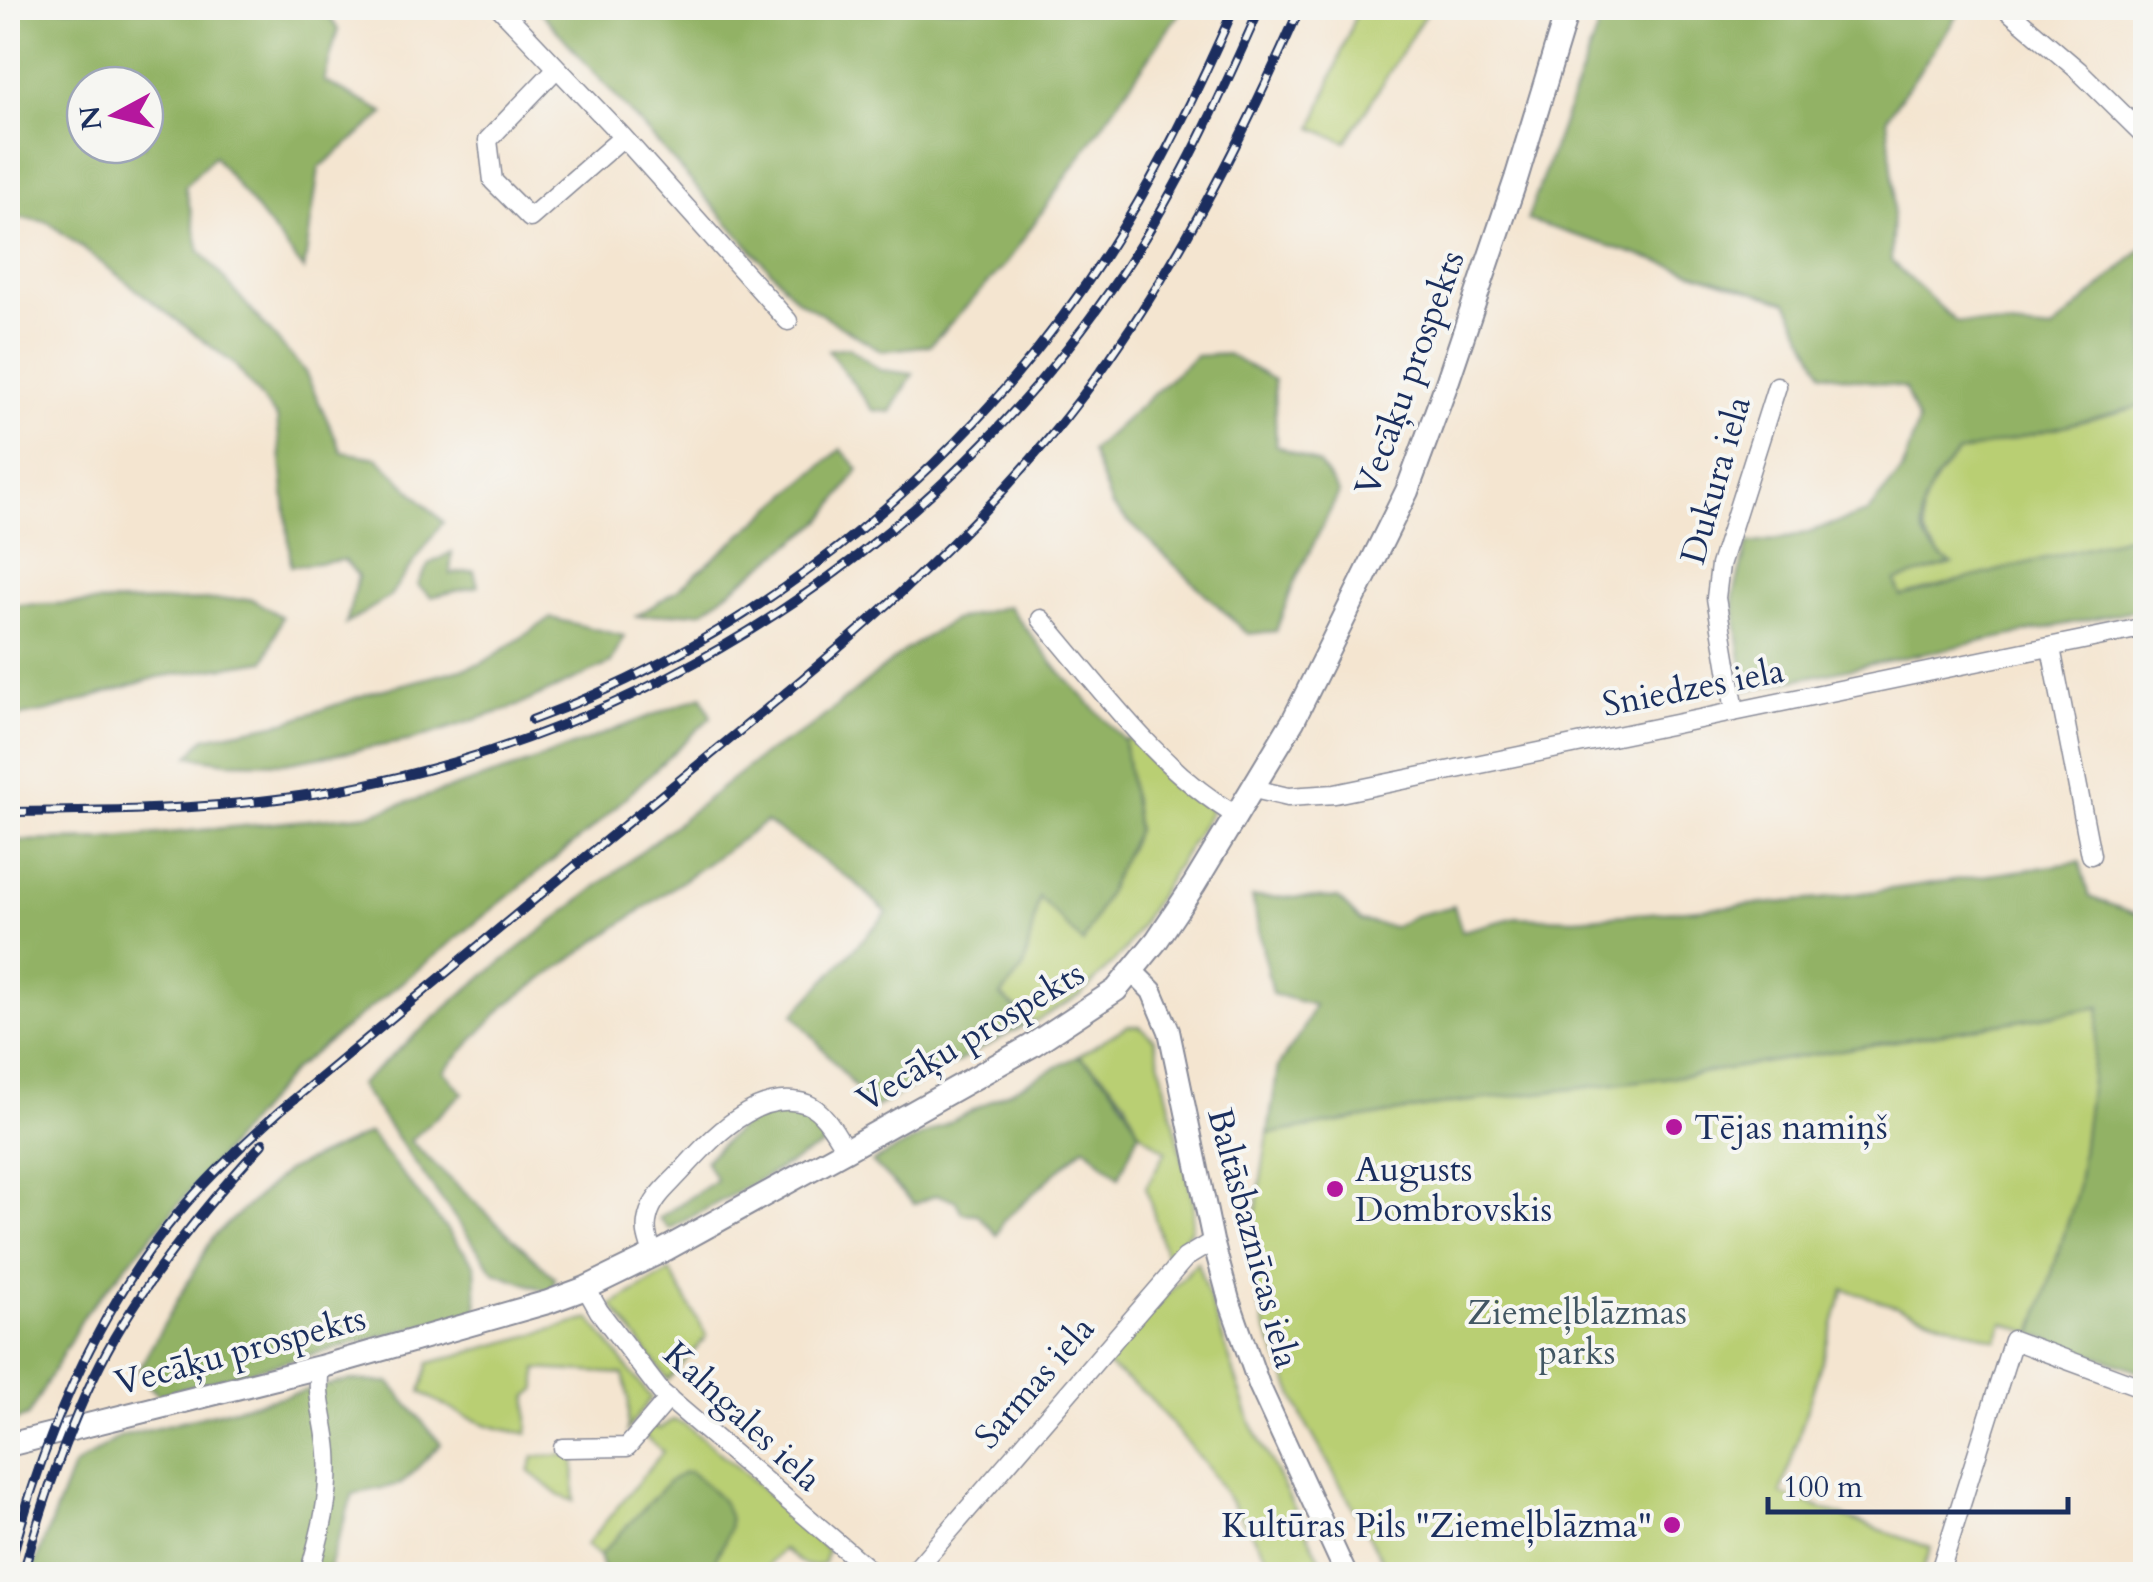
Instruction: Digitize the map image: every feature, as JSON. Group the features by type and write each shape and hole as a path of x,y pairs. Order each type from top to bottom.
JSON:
{"main road":[{"name":"Vecāķu prospekts","path":"8,1445 320,1367 586,1288 1031,1046 1116,990 1194,885 1254,789 1304,702 1407,491 1510,198 1568,8"}],"street":[{"path":"500,8 623,137 788,321"},
{"path":"2005,8 2078,70 2146,137"},
{"path":"556,68 488,140 493,181 530,218 623,137"},
{"name":"Dukura iela","path":"1735,711 1716,598 1720,564 1777,386"},
{"path":"1041,619 1173,769 1237,816"},
{"name":"Sniedzes iela","path":"1254,789 1288,797 1335,794 2146,627"},
{"path":"2051,648 2091,855"},
{"name":"Baltāsbaznīcas iela","path":"1133,972 1152,990 1169,1032 1229,1300 1259,1385 1346,1574"},
{"path":"653,1254 646,1234 648,1215 657,1197 716,1133 743,1115 776,1104 807,1104 825,1118 846,1150"},
{"name":"Sarmas iela","path":"912,1574 1185,1258 1214,1241"},
{"name":"Kalngales iela","path":"586,1288 599,1311 669,1398 874,1574"},
{"path":"1939,1574 2013,1340 2146,1389"},
{"path":"310,1574 328,1494 328,1450 317,1388 320,1367"},
{"path":"563,1448 627,1447 669,1398"}],"green space":[{"path":"8,8 323,8 338,29 324,81 385,113 319,168 304,270 214,156 185,186 200,251 305,372 342,452 378,458 443,522 389,597 346,624 358,576 344,560 291,566 277,418 234,364 48,222 8,216"},
{"path":"537,8 1183,8 1006,264 930,345 882,351 796,299"},
{"path":"1358,8 1429,8 1346,142 1313,128"},
{"path":"1605,8 1963,8 1887,117 1894,188 1891,261 1956,322 2052,331 2145,246 2145,405 1958,453 1927,495 1921,524 1935,552 1952,564 1895,581 1901,596 2145,532 2145,608 1745,690 1733,598 1747,544 1792,537 1867,513 1902,471 1918,422 1905,388 1823,373 1787,302 1527,220"},
{"path":"848,347 880,370 913,374 891,412 873,410 828,350"},
{"path":"1227,354 1274,380 1276,445 1319,464 1339,493 1294,583 1276,631 1248,634 1112,506 1091,451 1195,356"},
{"path":"2145,405 2145,532 1900,597 1895,580 1951,564 1926,537 1922,523 1928,494 1958,453"},
{"path":"841,449 859,469 824,519 703,611 635,617 676,591"},
{"path":"452,552 450,574 474,571 478,586 431,597 417,585 429,564"},
{"path":"252,599 282,617 265,661 158,677 49,711 8,718 8,605"},
{"path":"1008,606 1060,672 1124,740 1137,830 1083,943 1039,897 1024,967 1001,996 1030,1022 873,1109 794,1014 887,913 857,884 766,822 506,1005 444,1071 463,1093 410,1141 555,1278 552,1293 494,1272 359,1085 464,992 764,754 810,728 904,651 953,620"},
{"path":"551,618 624,636 611,663 517,706 413,740 284,763 226,762 189,756 205,738 289,721 373,692 481,664"},
{"path":"702,696 711,717 593,828 293,1070 85,1314 28,1416 8,1424 8,841 105,839 371,814 515,768"},
{"path":"1129,738 1211,811 1125,950 1081,995 1034,1022 1001,996 1024,967 1039,896 1083,942 1137,830 1124,740"},
{"path":"2080,862 2089,897 2145,917 2146,1092 2140,1093 2146,1097 2145,1373 2033,1334 2077,1193 2100,1007 1690,1075 1453,1103 1268,1134 1278,1066 1302,1032 1314,1005 1272,994 1252,897 1338,898 1361,921 1394,927 1414,916 1454,906 1462,931 1516,917 1575,919 1821,899"},
{"name":"Ziemeļblāzmas parks","path":"2101,1007 2077,1193 2033,1334 2003,1322 1997,1340 1844,1289 1781,1494 1931,1548 1921,1574 1404,1574 1383,1561 1303,1418 1264,1324 1249,1257 1268,1134 1453,1103 1690,1075"},
{"path":"1127,1026 1140,1026 1154,1039 1194,1205 1191,1229 1167,1261 1146,1187 1166,1151 1139,1132 1125,1100 1102,1074 1078,1056"},
{"path":"1078,1056 1114,1090 1139,1132 1119,1177 1085,1146 1003,1221 997,1235 977,1214 962,1213 955,1200 937,1195 914,1204 872,1162"},
{"path":"787,1111 814,1115 831,1141 669,1229 659,1218 716,1180 705,1160 750,1118"},
{"path":"369,1133 475,1265 477,1311 159,1395 142,1380 139,1369 213,1237 286,1171"},
{"path":"1197,1262 1251,1423 1328,1574 1279,1574 1208,1468 1148,1396 1104,1363"},
{"path":"670,1271 707,1336 668,1380 612,1305"},
{"path":"590,1319 651,1398 627,1431 629,1400 623,1374 537,1369 537,1389 528,1396 528,1433 500,1429 473,1419 421,1392 429,1363"},
{"path":"350,1380 390,1383 441,1444 401,1484 353,1494 329,1567 337,1574 31,1574 73,1467 121,1436"},
{"path":"673,1420 685,1424 747,1475 818,1541 827,1550 824,1563 807,1566 783,1549 761,1574 710,1574 729,1528 668,1483 599,1556 586,1545 663,1452 644,1436 653,1426 659,1429"},
{"path":"575,1454 574,1501 560,1496 529,1471 534,1457"},
{"path":"685,1472 711,1489 728,1512 729,1530 710,1574 605,1574 599,1556 668,1482"}],"railway":[{"path":"532,720 622,682 709,636 792,582 870,522 943,455 1010,382 1071,305 1125,224 1183,118 1234,8"},
{"path":"8,812 242,803 319,793 440,766 557,727 669,676 775,614 875,542 967,460 1050,369 1124,270 1163,207 1260,8"},
{"path":"8,1574 36,1478 73,1383 121,1294 179,1212 281,1110 828,657 989,506 1084,394 1147,302 1229,158 1300,8"},
{"path":"23,1574 64,1446 106,1352 170,1254 263,1143"}],"place":[{"name":"Tējas namiņš","path":"1674,1127"},
{"name":"Augusts Dombrovskis","path":"1335,1189"},
{"name":"Kultūras Pils \"Ziemeļblāzma\"","path":"1672,1525"}]}
